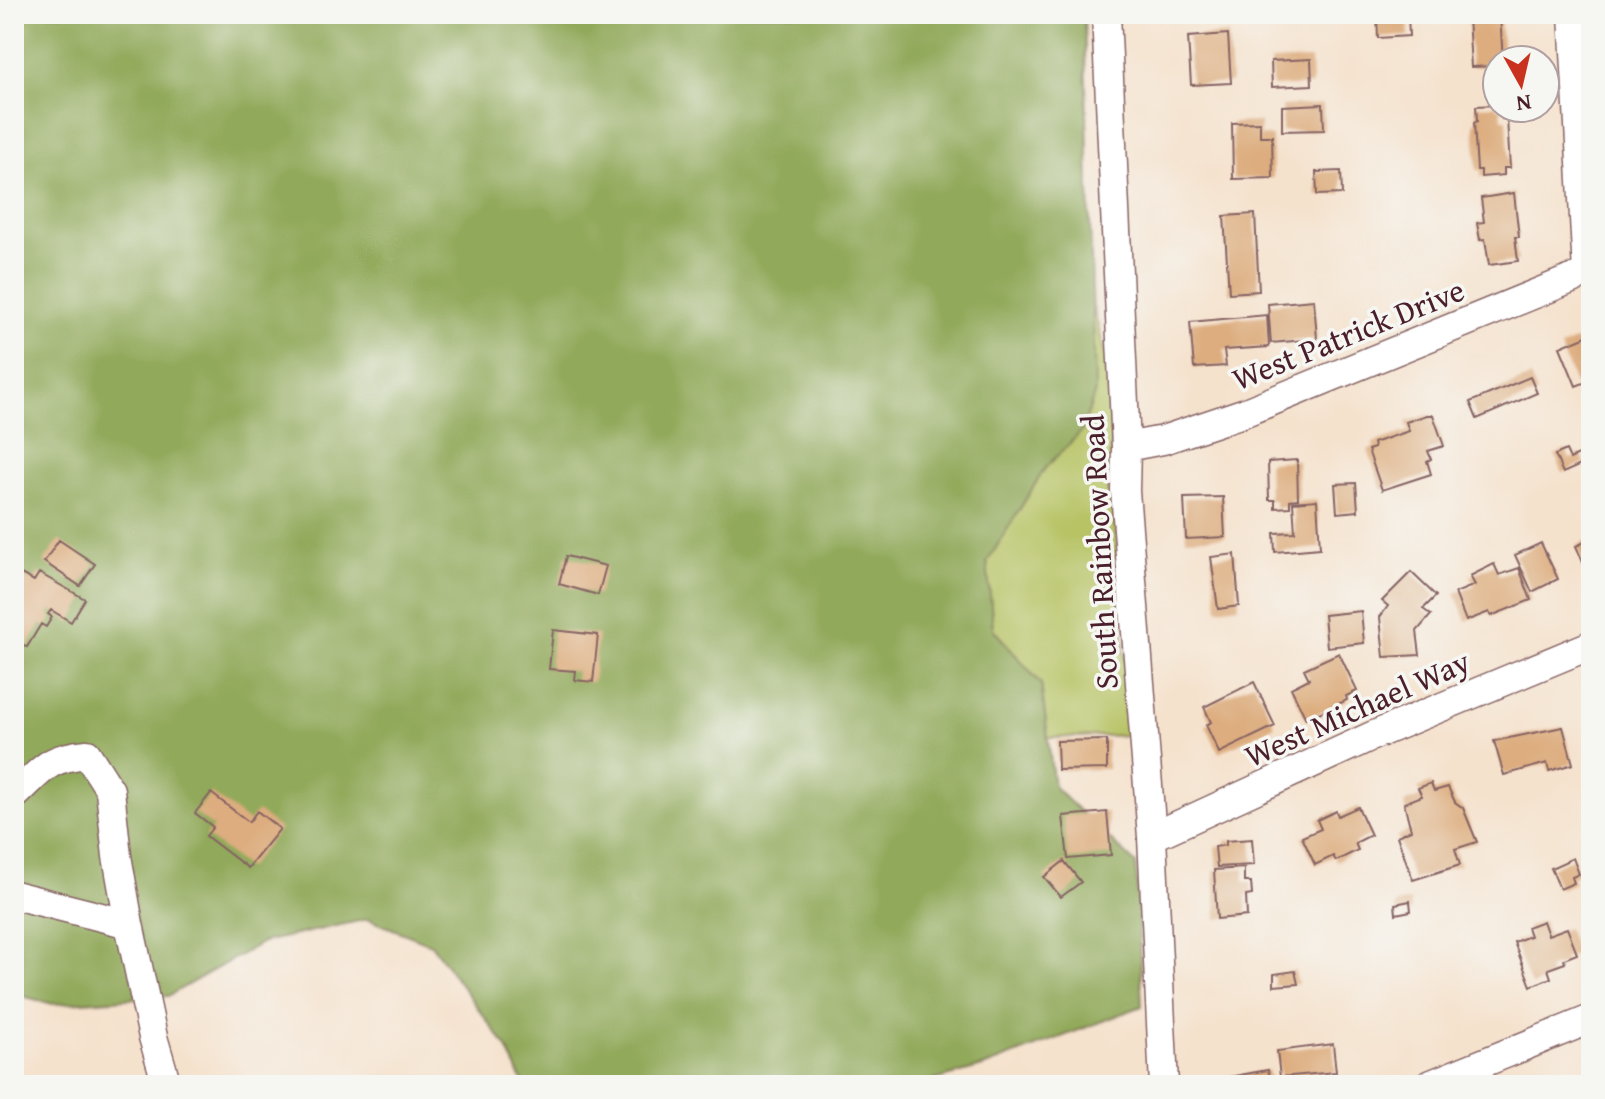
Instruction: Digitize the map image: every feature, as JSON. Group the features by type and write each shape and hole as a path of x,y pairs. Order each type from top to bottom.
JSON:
{"street":[{"name":"South Rainbow Road","path":"1106,14 1126,447 1125,491 1152,837 1164,1085"},
{"path":"1573,14 1589,272"},
{"name":"West Patrick Drive","path":"1126,447 1163,440 1243,413 1589,272"},
{"name":"West Michael Way","path":"1152,837 1372,736 1591,645"},
{"path":"14,796 44,766 65,756 87,754 110,790 129,924 153,1037 167,1085"},
{"path":"14,895 129,924"},
{"path":"1429,1085 1591,1019"}],"green space":[{"path":"14,14 1084,14 1095,391 1082,431 1045,468 987,562 993,629 1041,684 1054,787 1136,864 1142,1006 983,1067 917,1085 524,1085 507,1048 431,944 368,919 263,942 168,996 53,1004 14,994"},
{"path":"1092,304 1111,376 1111,464 1130,735 1048,738 1041,684 993,629 987,562 1045,468 1082,431 1095,391"}],"building":[{"path":"1377,14 1408,14 1409,36 1378,38"},
{"path":"1500,16 1502,44 1481,44 1481,67 1471,67 1468,17"},
{"path":"1228,34 1231,83 1191,85 1188,37"},
{"path":"1311,59 1312,85 1272,87 1271,61"},
{"path":"1323,104 1324,130 1282,131 1282,106"},
{"path":"1476,106 1481,106 1481,124 1507,124 1510,168 1504,168 1504,175 1481,177 1481,170 1477,170"},
{"path":"1260,122 1260,136 1272,136 1273,178 1233,179 1232,123"},
{"path":"1341,171 1342,194 1317,195 1316,172"},
{"path":"1514,193 1519,237 1515,237 1518,261 1489,265 1485,239 1480,240 1477,223 1484,222 1481,198"},
{"path":"1255,214 1259,291 1229,293 1224,216"},
{"path":"1314,300 1317,339 1271,343 1268,304"},
{"path":"1267,315 1269,347 1224,350 1226,366 1194,368 1190,322"},
{"path":"1591,334 1591,380 1576,386 1560,347"},
{"path":"1530,377 1537,393 1477,419 1470,402"},
{"path":"1433,415 1444,446 1428,451 1431,474 1382,490 1368,450 1374,448 1373,443 1409,431 1406,422"},
{"path":"1566,450 1570,459 1581,454 1585,463 1563,473 1555,455"},
{"path":"1297,460 1298,499 1290,500 1290,507 1275,508 1275,500 1269,500 1268,462"},
{"path":"1356,483 1358,511 1337,513 1335,484"},
{"path":"1223,497 1225,537 1186,539 1184,498"},
{"path":"1317,500 1320,548 1275,552 1274,533 1295,532 1293,502"},
{"path":"1591,539 1591,581 1576,546"},
{"path":"59,540 95,564 80,586 44,562"},
{"path":"1541,543 1558,579 1532,592 1515,555"},
{"path":"1235,554 1239,606 1218,609 1211,557"},
{"path":"566,556 606,566 598,595 559,584"},
{"path":"1494,564 1499,575 1519,568 1531,600 1491,616 1489,612 1466,621 1455,593 1475,585 1470,576"},
{"path":"17,572 34,581 39,573 85,599 71,622 51,610 48,614 52,617 46,627 41,624 27,647 14,639 14,614 17,609 14,608 14,577"},
{"path":"1411,572 1436,596 1423,609 1431,615 1417,631 1420,655 1384,657 1380,617 1388,606 1382,601"},
{"path":"1361,611 1364,643 1327,647 1324,615"},
{"path":"553,630 598,635 593,682 575,680 576,671 549,669"},
{"path":"1339,653 1357,691 1346,696 1347,700 1306,719 1291,688 1309,679 1304,669"},
{"path":"1254,682 1275,726 1219,753 1206,725 1211,722 1204,707"},
{"path":"1563,727 1573,764 1549,771 1547,763 1504,775 1494,741"},
{"path":"1107,740 1107,769 1058,770 1057,741"},
{"path":"1431,783 1434,791 1448,787 1455,802 1463,808 1477,842 1455,849 1460,865 1413,880 1397,836 1411,830 1404,803 1422,796 1418,788"},
{"path":"211,793 249,822 257,811 280,829 248,868 206,836 213,827 195,813"},
{"path":"1358,807 1371,835 1355,843 1358,850 1336,861 1333,856 1315,865 1302,837 1321,829 1317,820 1336,811 1338,816"},
{"path":"1107,812 1111,855 1068,859 1063,816"},
{"path":"1252,839 1254,865 1217,867 1215,847 1226,845 1226,841"},
{"path":"1573,858 1579,874 1572,877 1574,883 1560,889 1551,868"},
{"path":"1064,861 1081,882 1061,897 1044,877"},
{"path":"1244,868 1244,882 1251,882 1252,895 1246,896 1247,916 1217,919 1214,870"},
{"path":"1410,901 1411,911 1396,914 1395,904"},
{"path":"1543,921 1548,935 1567,928 1577,954 1564,959 1565,963 1548,969 1551,978 1531,986 1514,942 1530,936 1527,927"},
{"path":"1295,971 1298,984 1274,986 1274,974"},
{"path":"1333,1044 1336,1072 1280,1077 1277,1051"},
{"path":"1268,1070 1272,1085 1213,1085 1212,1080"}]}
